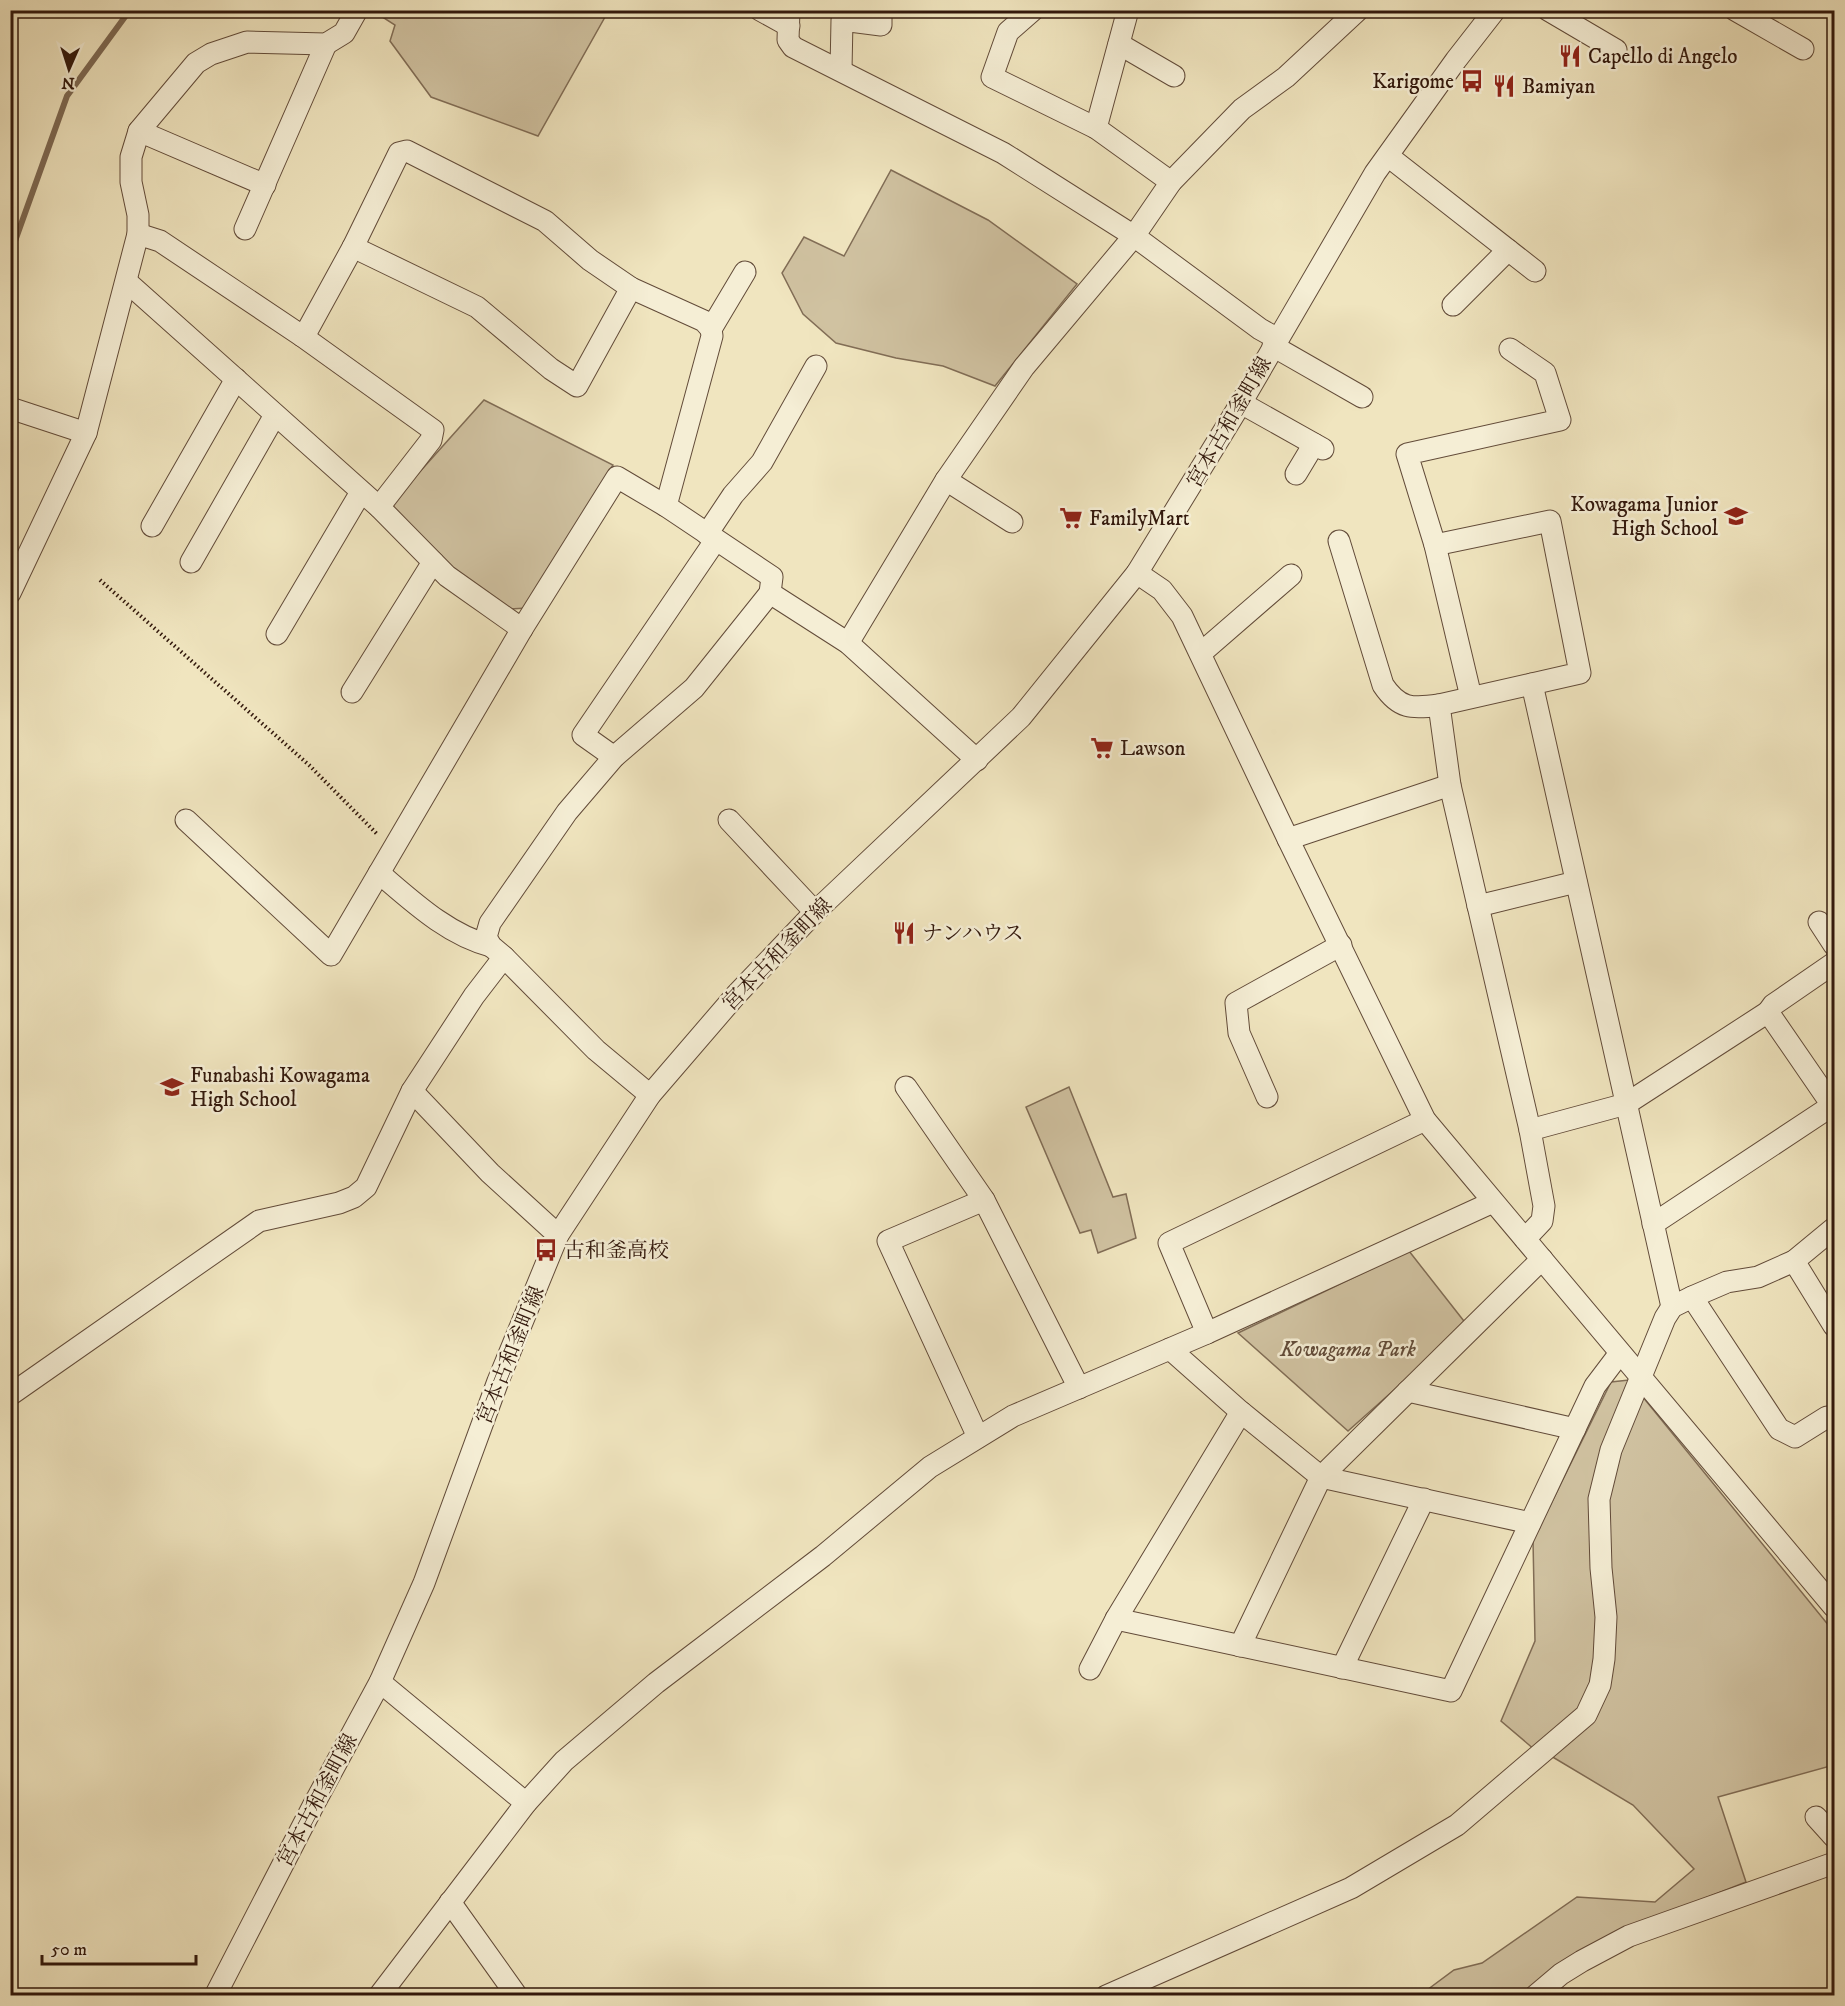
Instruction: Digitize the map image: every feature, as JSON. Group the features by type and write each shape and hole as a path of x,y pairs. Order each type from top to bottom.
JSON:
{"street":[{"path":"10,593 86,433 138,234 138,215 131,182 131,157 139,131 196,63 211,54 247,42 326,44 344,33 357,10"},
{"path":"760,10 789,18 788,40 793,47 1003,153 1134,236 1260,329 1275,343 1362,397"},
{"path":"841,70 842,20 881,25 881,10"},
{"path":"1033,10 1008,32 992,77 1096,128 1171,182"},
{"path":"1096,128 1128,10"},
{"path":"848,643 946,480 1024,367 1134,236 1171,182 1242,109 1286,77 1358,10"},
{"name":"宮本古和釜町線","path":"215,1995 380,1682 424,1583 498,1382 558,1235 650,1095 736,994 815,912 1021,717 1137,573 1388,156 1456,60 1495,10"},
{"path":"1548,10 1616,50"},
{"path":"1735,10 1803,49"},
{"path":"245,229 326,44"},
{"path":"1119,44 1174,76"},
{"path":"139,131 265,185"},
{"path":"302,336 307,331 353,247 399,153 407,151 545,221 590,260 631,288 704,321 711,329 712,336 666,506"},
{"path":"1388,156 1535,271"},
{"path":"138,234 160,241 302,336 433,430 431,440 379,507"},
{"path":"353,247 477,307 551,369 577,386 631,288"},
{"path":"1453,305 1508,250"},
{"path":"711,329 745,272"},
{"path":"127,282 379,507 447,576 522,629"},
{"path":"1471,697 1434,545 1407,454 1560,420 1545,374 1510,349"},
{"path":"614,757 583,735 711,537 733,495 762,462 816,366"},
{"path":"152,526 236,379"},
{"path":"1241,403 1318,447 1296,474"},
{"path":"10,408 86,433"},
{"path":"192,562 275,415"},
{"path":"186,820 331,955 522,629 617,477 666,506 772,577 770,593 694,688 614,757 567,813 490,923 486,937 497,951 596,1050 650,1095"},
{"path":"946,480 1012,522"},
{"path":"277,634 361,492"},
{"path":"1339,541 1383,684 1392,698 1403,705 1418,708 1439,705 1580,673 1550,521 1434,545"},
{"path":"352,692 433,562"},
{"path":"1137,573 1162,590 1174,603 1201,652 1288,839 1425,1120 1834,1606"},
{"path":"1201,652 1292,575"},
{"path":"770,593 848,643 977,760"},
{"path":"1532,684 1672,1307"},
{"path":"1439,705 1450,785 1530,1130 1544,1206 1542,1221 1525,1239"},
{"path":"1288,839 1450,785"},
{"path":"729,820 815,912"},
{"path":"379,873 417,906 469,940 497,951"},
{"path":"1478,906 1576,882"},
{"path":"1819,922 1834,945"},
{"path":"1267,1097 1239,1033 1236,1003 1341,945"},
{"path":"10,1395 259,1221 339,1203 354,1197 366,1186 412,1091 474,996 497,951"},
{"path":"1530,1130 1626,1104 1768,1012 1773,1005 1834,963"},
{"path":"1653,1224 1834,1106 1768,1012"},
{"path":"906,1087 984,1200 1079,1388"},
{"path":"412,1091 490,1173 558,1235"},
{"path":"1207,1333 1169,1243 1425,1120"},
{"path":"978,1437 888,1241 984,1200"},
{"path":"379,1995 526,1803 564,1761 656,1683 823,1556 930,1467 1013,1416 1207,1333 1493,1202"},
{"path":"1106,1995 1351,1888 1457,1825 1586,1715 1600,1685 1604,1659 1606,1617 1601,1568 1599,1499 1611,1450 1665,1318 1672,1307 1692,1297 1727,1282 1758,1277 1794,1261 1834,1228"},
{"path":"1240,1646 1321,1477 1542,1259"},
{"path":"1794,1261 1834,1326"},
{"path":"1692,1297 1779,1429 1795,1437 1827,1417"},
{"path":"1170,1349 1241,1413 1321,1477 1530,1523"},
{"path":"1116,1619 1451,1691 1594,1386 1620,1353"},
{"path":"1408,1391 1575,1429"},
{"path":"1090,1669 1116,1619 1241,1413"},
{"path":"1342,1668 1424,1499"},
{"path":"380,1682 526,1803"},
{"path":"1816,1817 1834,1837"},
{"path":"1535,1995 1581,1961 1629,1936 1834,1863"},
{"path":"450,1902 518,1995"}],"path":[{"path":"100,580 309,765 392,849"}],"green space":[{"path":"373,11 606,11 605,17 538,136 431,97 390,41 395,25"},
{"path":"891,170 988,220 1077,284 995,386 943,366 896,358 836,343 803,314 782,273 804,237 844,256"},
{"path":"484,400 613,465 527,608 510,609 452,568 391,504"},
{"path":"1069,1087 1113,1197 1126,1194 1136,1238 1098,1253 1091,1230 1080,1233 1026,1107"},
{"name":"Kowagama Park","path":"1409,1251 1467,1325 1348,1431 1238,1333"},
{"path":"1629,1380 1834,1632 1834,1765 1718,1797 1746,1882 1625,1930 1529,1995 1428,1995 1427,1990 1454,1970 1482,1963 1577,1897 1655,1902 1694,1869 1633,1805 1551,1756 1535,1750 1501,1721 1535,1641 1533,1540 1611,1382"}],"waterway":[{"path":"10,255 67,96 130,10"}],"place":[{"name":"Capello di Angelo","path":"1570,56"},
{"name":"Karigome","path":"1472,81"},
{"name":"Bamiyan","path":"1504,86"},
{"name":"Kowagama Junior High School","path":"1736,516"},
{"name":"FamilyMart","path":"1071,518"},
{"name":"Lawson","path":"1102,748"},
{"name":"ナンハウス","path":"904,933"},
{"name":"Funabashi Kowagama High School","path":"172,1087"},
{"name":"古和釜高校","path":"546,1250"}]}
